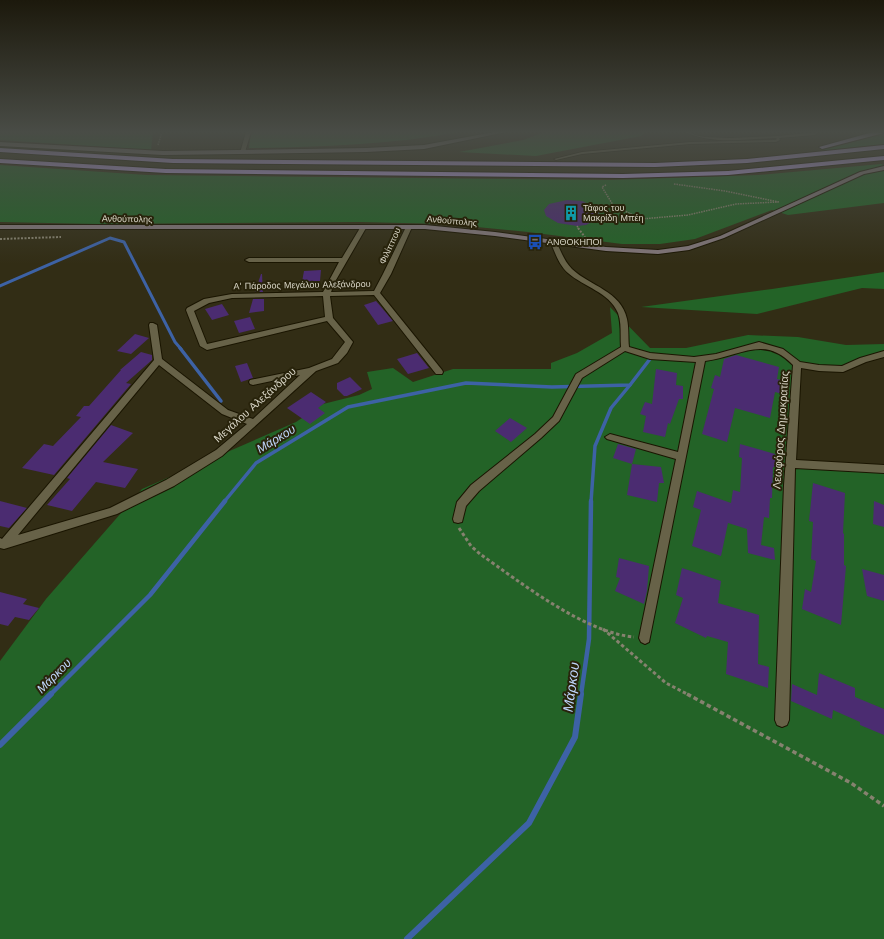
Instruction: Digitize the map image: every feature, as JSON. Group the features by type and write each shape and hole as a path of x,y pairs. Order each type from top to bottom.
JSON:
{"highway":[{"path":"614,176 636,176"}],"street":[{"name":"Ανθούπολης","path":"0,227 409,227 464,230 606,249 658,252 689,248 722,237 858,176"},
{"name":"Φιλίππου","path":"376,294 409,227"},
{"path":"329,318 326,294 332,280 363,228"},
{"path":"458,519 461,505 475,488 538,436 556,419 579,376 625,348 624,322 617,305 601,290 563,263 553,241"},
{"path":"249,260 344,260"},
{"path":"376,294 440,372"},
{"name":"Α' Πάροδος Μεγάλου Αλεξάνδρου","path":"329,318 207,347 204,346 190,310 207,301 232,296 376,294"},
{"name":"Μεγάλου Αλεξάνδρου","path":"1,545 113,511 170,483 219,453 313,369 336,361 349,342 329,318"},
{"path":"153,325 158,360 225,412 254,423"},
{"name":"Λεωφόρος Δημοκρατίας","path":"625,348 642,355 701,360 759,345 768,346 783,351 797,364 789,485 782,720"},
{"path":"797,364 819,368 843,369 863,360 884,354"},
{"path":"1,545 158,360"},
{"path":"645,638 701,360"},
{"path":"253,382 313,369"},
{"path":"610,437 681,456"},
{"path":"791,464 884,469"}],"path":[{"path":"611,182 602,187 613,205 641,219 688,215 736,204 778,202"},
{"path":"670,184 725,191 792,205"},
{"path":"596,208 613,205"},
{"path":"458,519 459,529 463,536 480,554 574,617 620,636 645,638"},
{"path":"603,629 666,683 851,783 884,806"}],"green space":[{"path":"0,176 223,176 611,180 734,176 884,176 884,203 788,215 772,210 695,239 660,244 622,244 528,232 446,224 360,222 98,224 0,222"},
{"path":"884,272 884,289 862,288 757,314 641,307 772,289"},
{"path":"610,307 650,348 686,348 748,335 798,337 846,345 884,344 884,354 843,369 797,364 791,463 884,469 884,939 0,939 0,661 46,599 142,489 296,422 323,404 359,395 372,389 367,372 393,368 413,382 453,369 551,369 551,363 577,353 612,333"}],"building":[{"name":"Τάφος του Μακρίδη Μπέη","path":"567,200 582,201 593,206 599,212 597,219 586,225 577,226 558,223 546,216 544,210 549,204"},
{"path":"321,270 320,281 302,282 304,271"},
{"path":"261,274 263,292 255,292"},
{"path":"253,299 264,299 264,311 249,313"},
{"path":"376,301 393,321 378,325 364,305"},
{"path":"222,304 229,315 212,320 205,309"},
{"path":"250,317 255,329 239,333 234,321"},
{"path":"135,334 149,338 131,354 117,351"},
{"path":"141,352 152,355 152,360 126,383 131,384 54,475 22,468 44,444 53,446 81,417 76,416 84,406 89,406 120,370"},
{"path":"417,353 429,368 408,374 397,359"},
{"path":"736,355 779,367 777,379 785,381 782,394 775,392 770,418 735,408 727,442 702,434 714,389 711,388 715,375 720,377 724,359"},
{"path":"247,363 253,378 241,382 235,366"},
{"path":"656,369 677,373 676,385 683,386 683,399 679,399 670,424 668,423 665,437 643,432 646,416 640,414 645,402 652,404"},
{"path":"350,377 362,389 344,396 337,389 337,383"},
{"path":"311,392 326,402 318,408 325,413 310,424 287,408"},
{"path":"510,418 527,428 511,442 495,431"},
{"path":"111,425 133,433 103,462 138,469 125,488 96,482 72,511 47,505 70,479 67,478"},
{"path":"618,444 636,449 632,464 613,458"},
{"path":"740,444 775,454 775,467 773,467 772,498 770,498 769,518 764,517 761,545 774,548 775,560 748,553 747,529 728,523 721,556 692,546 701,510 693,507 697,491 731,503 733,490 740,492 742,458 739,457"},
{"path":"632,464 661,467 664,483 659,483 657,502 627,495"},
{"path":"813,483 845,493 843,533 844,565 846,566 841,625 802,609 805,589 811,592 816,561 811,559 813,522 809,521"},
{"path":"0,501 27,508 9,528 0,526"},
{"path":"874,501 884,505 884,527 873,524"},
{"path":"619,558 649,566 647,591 644,604 615,591 620,578 616,577"},
{"path":"682,568 721,581 718,603 759,615 758,664 769,667 768,688 726,674 728,642 707,636 706,638 675,623 683,598 676,595"},
{"path":"862,569 884,575 884,601 867,596"},
{"path":"0,592 27,599 23,604 39,608 29,620 15,617 8,626 0,624"},
{"path":"819,673 855,688 855,697 884,709 884,735 860,725 860,722 833,710 832,719 791,701 792,684 817,695"}],"waterway":[{"name":"Μάρκου","path":"0,286 110,238 124,242 175,342 181,349"},
{"name":"Μάρκου","path":"180,348 221,401"},
{"name":"Μάρκου","path":"630,385 650,359"},
{"name":"Μάρκου","path":"224,502 256,463 348,407 466,383 552,387 630,385"},
{"name":"Μάρκου","path":"591,502 595,446 611,408 630,385"},
{"name":"Μάρκου","path":"0,745 150,595 225,501"},
{"name":"Μάρκου","path":"581,695 589,639 591,501"},
{"name":"Μάρκου","path":"407,939 529,823 575,737 581,694"}],"place":[{"name":"Τάφος του Μακρίδη Μπέη","path":"571,213"},
{"name":"ΑΝΘΟΚΗΠΟΙ","path":"535,242"}]}
